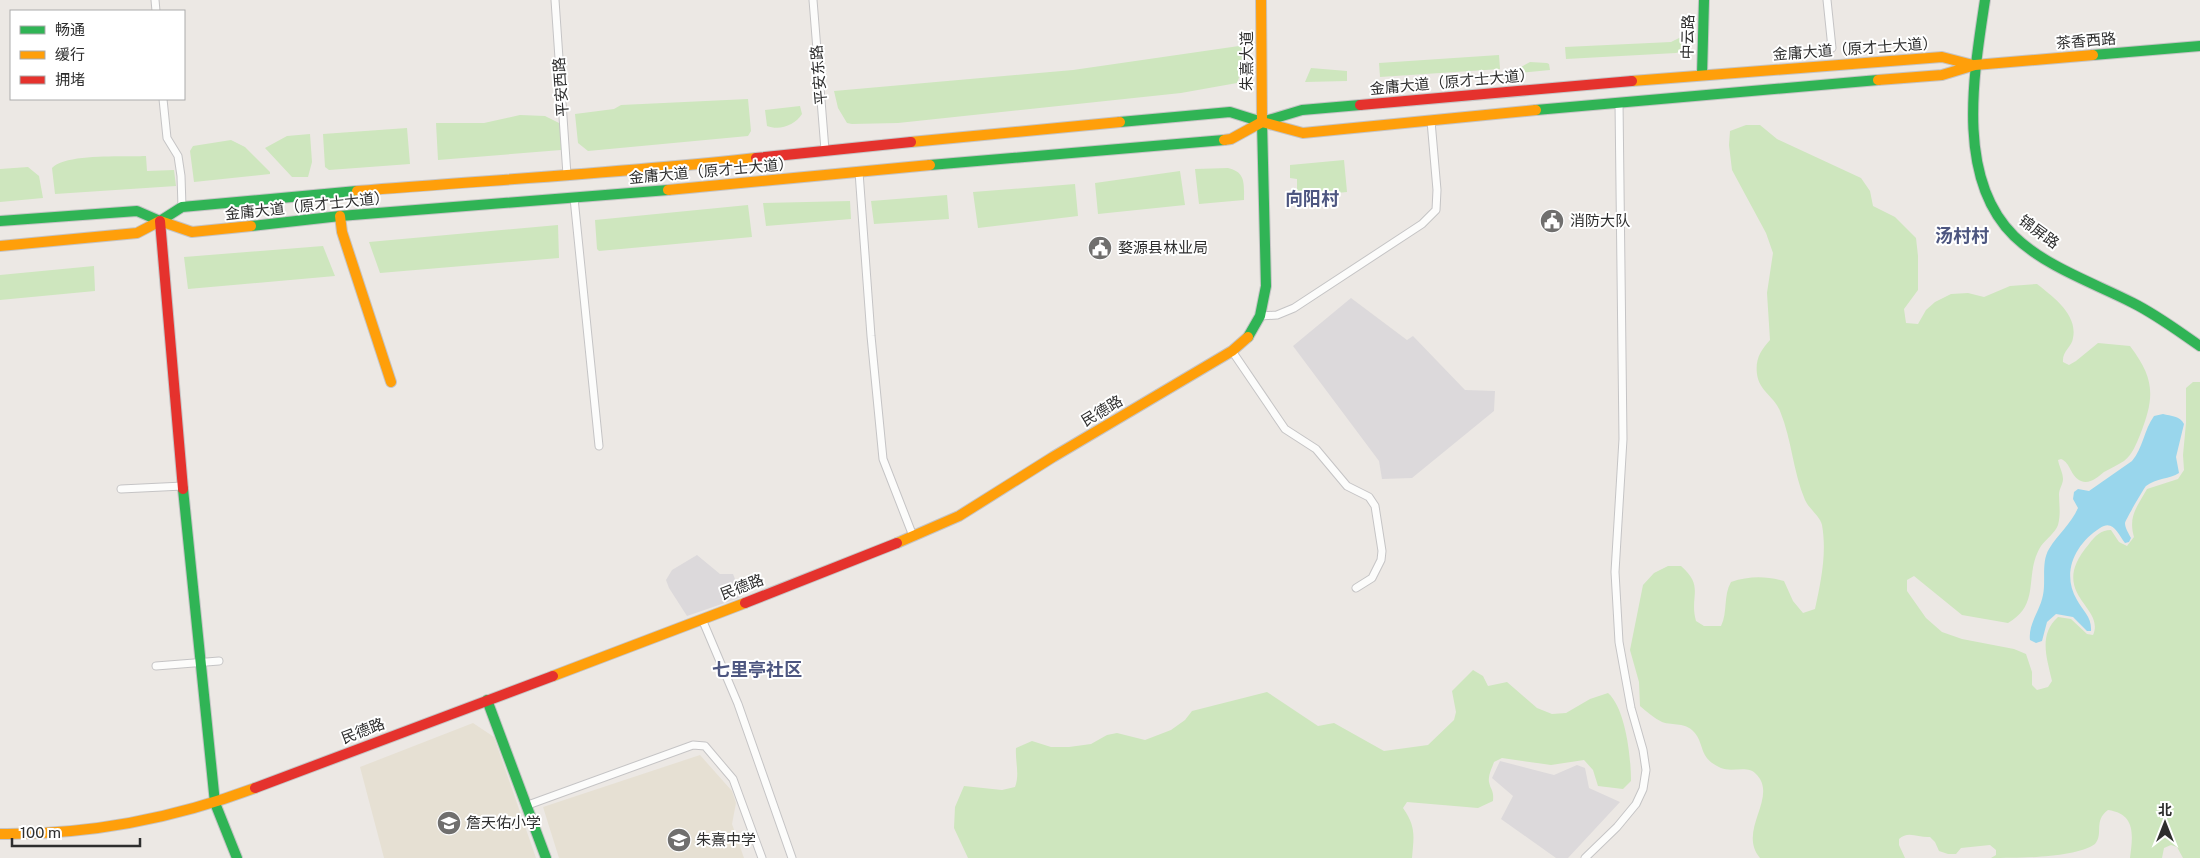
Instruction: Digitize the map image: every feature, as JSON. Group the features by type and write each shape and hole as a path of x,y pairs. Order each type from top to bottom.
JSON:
{"main road":[{"name":"朱熹大道","path":"1261,0 1262,122"},
{"name":"中云路","path":"1702,75 1704,0"},
{"name":"锦屏路","path":"1985,0 1975,65 1974,114 1980,171 1985,192 2001,222 2015,236 2035,251 2152,313 2200,346"},
{"name":"茶香西路","path":"1975,65 2200,46"},
{"name":"金庸大道（原才士大道）","path":"0,221 137,211 192,232 340,216 574,198 1231,139 1262,122 1302,110 1702,75 1942,57 1975,65"},
{"name":"金庸大道（原才士大道）","path":"0,246 137,233 182,207 667,168 825,150 1230,112 1303,133 1619,102 1942,75 1975,65"},
{"name":"民德路","path":"0,834 77,832 124,827 168,818 214,803 869,556 959,516 1054,456 1232,351 1247,339 1260,316 1266,286 1262,122"},
{"path":"340,216 342,232 391,382"},
{"path":"160,221 182,486 214,803 236,858"},
{"path":"487,700 528,805 546,858"}],"street":[{"name":"平安西路","path":"555,0 567,175"},
{"name":"平安东路","path":"813,0 825,150"},
{"path":"1827,0 1832,48"},
{"path":"163,100 168,138 178,156 182,207"},
{"path":"1585,858 1617,827 1636,804 1643,789 1646,770 1643,750 1631,708 1619,642 1615,572 1623,439 1619,102"},
{"path":"1260,316 1277,315 1294,308 1422,224 1436,210 1437,190 1431,121"},
{"path":"859,172 871,336 883,459 913,536"},
{"path":"574,198 599,446"},
{"path":"1232,351 1285,429 1316,449 1347,486 1370,497 1375,506 1382,551 1381,560 1372,578 1356,588"},
{"path":"121,489 182,486"},
{"path":"702,618 738,704 792,858"},
{"path":"156,666 219,661"},
{"path":"528,805 693,746 706,746 732,779 762,858"}],"shaded area":[{"path":"1351,298 1407,340 1413,336 1465,390 1495,391 1494,411 1412,478 1382,479 1379,461 1293,346"},
{"path":"697,555 720,574 733,574 742,597 687,616 666,580 672,570"},
{"path":"473,723 494,737 536,858 384,858 360,767"},
{"path":"700,755 732,791 736,803 732,824 744,858 559,858 543,807"},
{"path":"1500,761 1554,775 1577,765 1585,768 1589,788 1620,802 1568,858 1556,858 1501,819 1513,796 1492,778"}],"green space":[{"path":"1681,37 1683,51 1676,53 1566,59 1565,47 1671,42"},
{"path":"1239,46 1243,49 1244,65 1237,83 1181,93 898,123 852,124 847,123 838,108 834,91 1073,70"},
{"path":"1499,55 1500,69 1380,77 1379,63"},
{"path":"1530,62 1547,63 1550,70 1519,73 1521,67"},
{"path":"1311,68 1347,71 1347,81 1305,82"},
{"path":"748,99 751,131 748,136 588,151 578,143 575,114 614,109 621,105"},
{"path":"800,106 802,114 791,124 777,128 767,126 765,110"},
{"path":"520,115 545,116 561,124 563,146 561,150 438,160 436,123 484,123"},
{"path":"1746,125 1760,125 1777,139 1861,178 1870,191 1873,206 1895,217 1916,238 1918,290 1904,309 1906,323 1918,324 1926,310 1935,302 1951,294 1968,293 1984,297 2010,286 2037,284 2062,306 2072,321 2074,329 2073,338 2064,355 2063,362 2069,365 2098,343 2130,346 2144,368 2150,389 2148,410 2137,442 2127,458 2087,482 2077,479 2067,463 2061,459 2058,460 2063,479 2059,492 2060,513 2058,525 2041,546 2036,557 2029,597 2025,607 2018,615 2008,623 1962,615 1914,576 1907,580 1907,591 1926,618 1942,632 1962,639 2014,649 2026,654 2032,672 2032,685 2037,690 2048,687 2052,681 2046,655 2046,639 2048,631 2058,617 2071,619 2087,634 2093,635 2095,625 2092,616 2075,587 2073,575 2077,561 2094,538 2104,531 2111,530 2119,542 2127,546 2134,537 2132,523 2134,512 2147,489 2178,479 2184,470 2186,388 2193,382 2200,382 2200,858 2183,858 2177,847 2171,845 2164,848 2162,858 2130,858 2131,827 2124,816 2108,810 2101,819 2099,836 2095,844 2086,849 2061,855 1991,858 1996,855 1996,850 1990,845 1961,848 1956,854 1948,854 1939,851 1935,842 1930,837 1906,835 1899,839 1899,845 1905,858 1760,858 1754,848 1753,837 1754,826 1763,794 1762,784 1757,775 1749,770 1726,769 1714,764 1705,755 1691,729 1683,725 1662,722 1640,706 1639,682 1630,650 1643,585 1654,573 1668,566 1681,566 1688,573 1694,586 1696,621 1704,626 1721,626 1731,582 1758,577 1784,581 1793,601 1803,613 1815,609 1823,567 1822,525 1805,500 1780,411 1758,380 1757,364 1759,355 1770,340 1767,293 1773,253 1766,233 1732,170 1729,145 1730,131"},
{"path":"407,128 410,164 329,170 325,167 323,134"},
{"path":"310,134 312,162 308,177 292,177 265,148 287,136"},
{"path":"231,140 245,147 270,174 194,182 190,151 193,146"},
{"path":"146,156 147,171 174,170 176,186 55,194 52,168 59,163 82,158"},
{"path":"1344,160 1347,192 1297,197 1297,179 1290,178 1290,165"},
{"path":"28,167 39,176 43,198 0,202 0,169"},
{"path":"1228,168 1238,172 1243,180 1244,200 1199,204 1195,169"},
{"path":"1180,171 1185,205 1098,214 1095,183"},
{"path":"1075,184 1078,216 978,228 973,192"},
{"path":"947,195 949,219 874,224 871,201"},
{"path":"850,201 851,219 766,226 763,203"},
{"path":"748,205 752,237 599,251 597,249 595,220"},
{"path":"558,225 559,258 380,273 369,242"},
{"path":"323,246 335,276 188,289 184,257"},
{"path":"94,266 95,291 0,300 0,275"},
{"path":"1473,670 1483,676 1488,686 1507,682 1537,708 1552,714 1566,713 1590,699 1608,693 1614,700 1623,722 1630,760 1631,781 1623,789 1598,786 1593,770 1584,760 1551,765 1502,758 1494,762 1490,774 1489,782 1493,793 1493,801 1478,808 1407,802 1403,808 1412,826 1412,858 968,858 954,828 955,807 964,786 1002,790 1015,787 1017,773 1016,748 1032,741 1051,747 1069,747 1091,744 1107,735 1117,733 1145,740 1171,730 1185,720 1192,711 1267,692 1318,726 1334,723 1384,751 1428,745 1454,720 1456,712 1452,691"}],"water":[{"path":"2163,414 2178,418 2184,424 2176,457 2179,473 2154,481 2146,486 2125,523 2131,538 2129,542 2125,543 2115,529 2108,525 2100,528 2084,542 2073,560 2070,580 2072,590 2089,618 2091,631 2087,631 2073,617 2056,614 2047,622 2042,641 2036,643 2030,640 2032,623 2043,595 2045,560 2049,549 2078,508 2073,499 2074,492 2078,489 2089,491 2132,461 2154,416"}],"traffic: fast":[{"path":"1702,75 1704,0"},
{"path":"1985,0 1977,60 1973,124 1976,155 1983,185 1995,212 2014,236 2041,257 2055,266 2142,308 2200,346"},
{"path":"2093,55 2200,46"},
{"path":"1536,110 1878,80"},
{"path":"1120,122 1230,112 1262,122 1302,110 1360,105"},
{"path":"1248,337 1260,316 1266,286 1262,122"},
{"path":"930,165 1224,140"},
{"path":"251,226 340,216 668,190"},
{"path":"0,221 137,211 160,221 182,207 357,191"},
{"path":"183,489 215,803 237,858"},
{"path":"487,700 546,858"}],"traffic: slow":[{"path":"1261,0 1262,122"},
{"path":"1878,80 1942,75 1975,65 2093,55"},
{"path":"1632,81 1942,57 1973,65"},
{"path":"1224,140 1231,139 1262,122 1303,133 1536,110"},
{"path":"911,142 1120,122"},
{"path":"357,191 606,172 756,158"},
{"path":"668,190 930,165"},
{"path":"340,216 342,232 391,382"},
{"path":"0,246 137,233 160,221 192,232 251,226"},
{"path":"897,543 959,516 1053,457 1232,351 1248,337"},
{"path":"553,676 745,603"},
{"path":"0,834 66,832 130,823 193,808 255,788"}],"traffic: jam":[{"path":"1360,105 1632,81"},
{"path":"756,158 911,142"},
{"path":"160,221 183,489"},
{"path":"745,603 897,543"},
{"path":"255,788 553,676"}],"place":[{"name":"消防大队","path":"1552,221"},
{"name":"婺源县林业局","path":"1100,248"},
{"name":"詹天佑小学","path":"449,823"},
{"name":"朱熹中学","path":"679,840"}],"district":[{"name":"向阳村","path":"1312,199"},
{"name":"汤村村","path":"1962,236"},
{"name":"七里亭社区","path":"757,670"}]}
